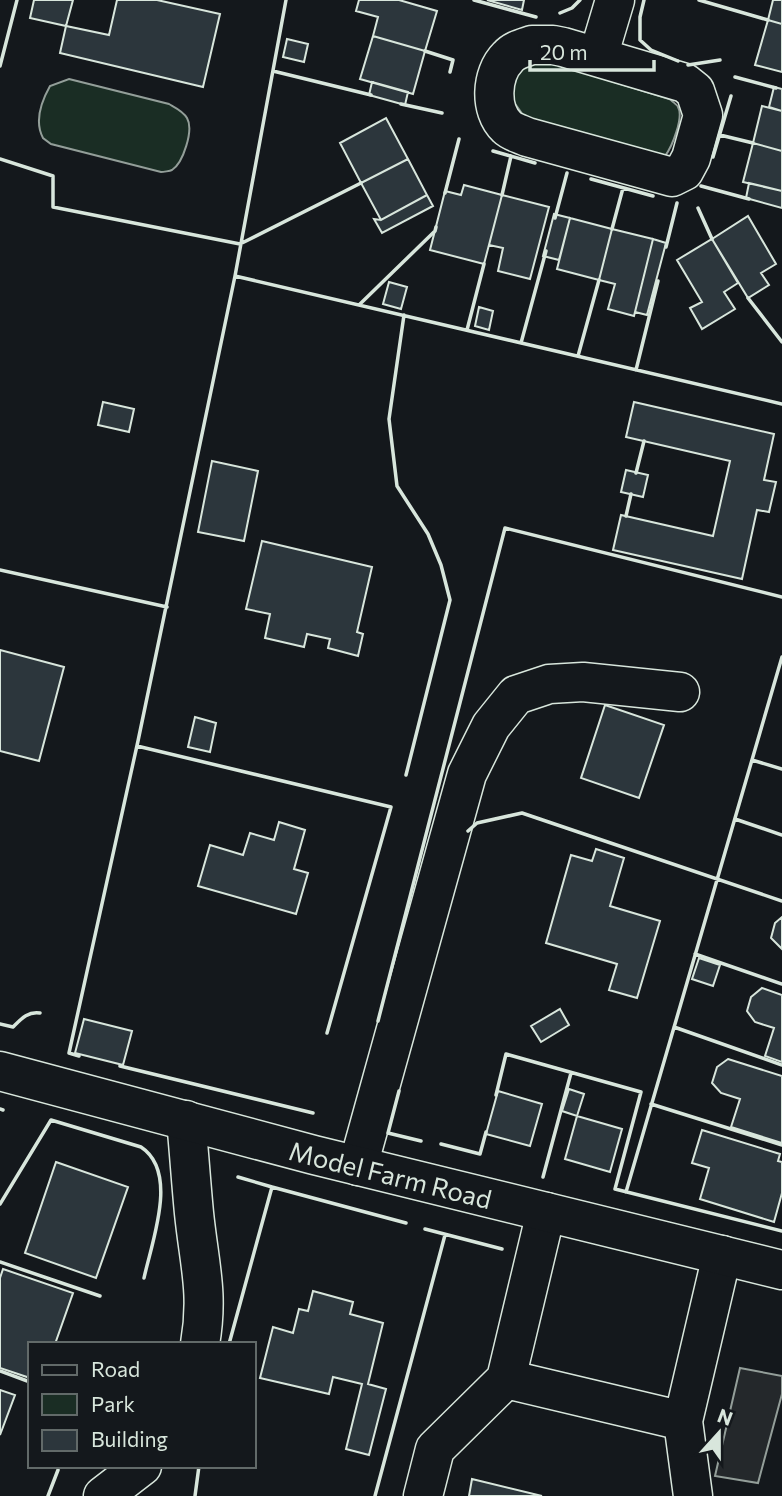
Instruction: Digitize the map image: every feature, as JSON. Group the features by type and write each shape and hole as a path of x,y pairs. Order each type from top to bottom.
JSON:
{"street":[{"path":"598,57 615,0"},
{"path":"553,44 598,57 685,83 695,91 703,115 691,158 684,171 672,177 527,137 508,128 500,117 495,106 495,79 501,65 510,55 532,45 553,44"},
{"path":"358,1166 467,774 491,726 516,695 549,684 583,682 680,692"},
{"name":"Model Farm Road","path":"0,1071 358,1166 782,1270"},
{"path":"186,1120 194,1215 204,1277 205,1312 200,1342"},
{"path":"423,1496 435,1449 506,1379 546,1212"},
{"path":"694,1496 683,1421 722,1255"},
{"path":"506,1379 683,1421"},
{"path":"103,1496 139,1468"}],"green space":[{"path":"526,63 556,64 670,99 678,107 679,118 668,152 665,156 528,122 511,98 514,70"},
{"path":"69,79 169,104 181,112 187,118 189,130 180,161 171,170 161,172 51,144 40,132 40,112 50,86"}],"shaded area":[{"path":"740,1368 782,1376 782,1394 758,1483 715,1476"}],"building":[{"path":"34,0 73,0 66,26 30,18"},
{"path":"117,0 157,0 220,14 203,87 60,53 66,26 109,35"},
{"path":"359,0 399,0 437,11 425,51 373,36 378,17 356,11"},
{"path":"487,0 524,0 522,10"},
{"path":"773,0 782,0 782,24 768,20"},
{"path":"768,20 782,24 782,72 755,65"},
{"path":"373,36 425,51 413,94 360,79"},
{"path":"287,39 308,44 304,62 283,57"},
{"path":"372,82 408,92 405,105 369,95"},
{"path":"774,87 782,89 782,111 769,107"},
{"path":"762,106 782,111 782,151 753,143"},
{"path":"386,118 408,159 361,183 340,143"},
{"path":"753,143 782,151 782,191 743,182"},
{"path":"408,159 427,195 381,220 361,183"},
{"path":"749,183 782,191 782,208 746,198"},
{"path":"464,185 502,195 484,264 430,250 445,191 461,195"},
{"path":"427,195 433,206 382,233 374,219 381,220"},
{"path":"502,195 549,207 530,279 498,271 503,248 489,245"},
{"path":"554,214 570,218 559,260 543,256"},
{"path":"748,216 776,264 761,273 769,285 748,298 712,239"},
{"path":"570,218 612,229 599,280 557,269"},
{"path":"612,229 653,239 634,316 608,309 615,284 599,280"},
{"path":"653,239 666,243 647,315 635,312"},
{"path":"712,239 738,283 724,292 735,309 702,329 690,308 702,302 677,260"},
{"path":"389,282 407,287 401,309 383,304"},
{"path":"479,307 493,311 489,330 475,326"},
{"path":"103,402 134,409 129,432 98,425"},
{"path":"634,402 774,434 764,480 776,482 769,512 757,510 742,579 613,550 621,515 713,536 730,461 626,437"},
{"path":"212,461 258,471 244,541 198,532"},
{"path":"626,470 648,475 643,497 621,492"},
{"path":"262,541 372,567 357,632 363,634 358,656 328,648 330,639 307,634 304,647 265,638 270,614 246,609"},
{"path":"0,650 64,667 39,761 0,751"},
{"path":"605,705 664,725 639,798 581,778"},
{"path":"195,717 216,723 210,752 188,747"},
{"path":"279,822 305,830 294,869 308,873 296,914 198,886 210,845 243,855 250,833 274,840"},
{"path":"596,849 624,858 610,906 660,921 637,998 609,990 617,964 546,943 571,855 592,861"},
{"path":"782,917 782,949 771,938 775,923"},
{"path":"699,958 720,965 713,986 692,979"},
{"path":"762,988 782,995 782,1062 765,1056 774,1028 755,1022 747,1011 751,997"},
{"path":"560,1009 569,1025 541,1042 531,1026"},
{"path":"84,1019 132,1031 123,1065 75,1053"},
{"path":"728,1059 782,1076 782,1143 731,1127 740,1099 721,1093 712,1083 717,1067"},
{"path":"569,1089 584,1094 577,1116 562,1111"},
{"path":"498,1091 542,1104 530,1146 486,1134"},
{"path":"577,1116 622,1129 610,1172 565,1159"},
{"path":"702,1130 780,1154 778,1161 782,1162 782,1193 774,1222 700,1199 709,1168 692,1163"},
{"path":"56,1162 128,1187 96,1278 25,1253"},
{"path":"3,1269 73,1293 56,1342 28,1342 28,1377 0,1368 0,1278"},
{"path":"313,1291 353,1302 350,1314 383,1323 368,1384 386,1389 369,1455 346,1449 362,1384 333,1377 329,1394 260,1378 273,1327 293,1333 299,1309 308,1311"},
{"path":"0,1390 15,1395 0,1435"},
{"path":"472,1479 542,1496 469,1496"}],"wall":[{"path":"0,66 17,0"},
{"path":"286,0 235,276 782,404"},
{"path":"474,0 536,17"},
{"path":"560,13 572,8 580,0"},
{"path":"644,0 640,17 640,40 651,50 678,61"},
{"path":"699,0 768,20"},
{"path":"425,51 453,60 450,72"},
{"path":"688,65 720,60"},
{"path":"273,71 371,95"},
{"path":"735,77 776,88"},
{"path":"713,157 731,96"},
{"path":"401,104 442,113"},
{"path":"720,135 753,143"},
{"path":"445,193 459,139"},
{"path":"493,151 535,163"},
{"path":"502,195 511,156"},
{"path":"0,159 53,176 53,207 240,244 361,183"},
{"path":"555,218 567,173"},
{"path":"591,179 653,196"},
{"path":"701,186 749,199"},
{"path":"612,229 623,188"},
{"path":"666,247 677,203"},
{"path":"698,208 712,239"},
{"path":"359,305 436,227"},
{"path":"521,343 546,251"},
{"path":"467,330 484,264"},
{"path":"79,1056 69,1053 138,741 235,276"},
{"path":"578,356 599,280"},
{"path":"636,370 658,281"},
{"path":"748,298 782,342"},
{"path":"404,315 389,419 397,486 428,534 441,565 450,600 406,775"},
{"path":"636,473 644,441"},
{"path":"626,516 631,494"},
{"path":"378,1021 505,528 782,597"},
{"path":"0,570 167,607"},
{"path":"626,1192 782,657"},
{"path":"137,746 391,807 327,1033"},
{"path":"752,760 782,769"},
{"path":"468,831 477,823 522,813 782,901"},
{"path":"735,819 782,835"},
{"path":"695,954 782,984"},
{"path":"0,1024 13,1027 28,1014 40,1013"},
{"path":"674,1027 782,1065"},
{"path":"496,1095 506,1054 641,1092 615,1189 782,1231"},
{"path":"120,1066 313,1113"},
{"path":"543,1177 571,1073"},
{"path":"399,1091 388,1133 421,1141"},
{"path":"651,1104 782,1145"},
{"path":"0,1204 51,1120 141,1147 152,1158 159,1173 161,1190 157,1227 144,1278"},
{"path":"441,1144 480,1154 486,1132"},
{"path":"230,1342 272,1187 238,1177"},
{"path":"272,1187 406,1223"},
{"path":"425,1229 502,1249"},
{"path":"375,1496 445,1235"},
{"path":"0,1262 100,1296"},
{"path":"0,1371 28,1381"},
{"path":"195,1496 199,1468"},
{"path":"48,1496 58,1470"}]}
